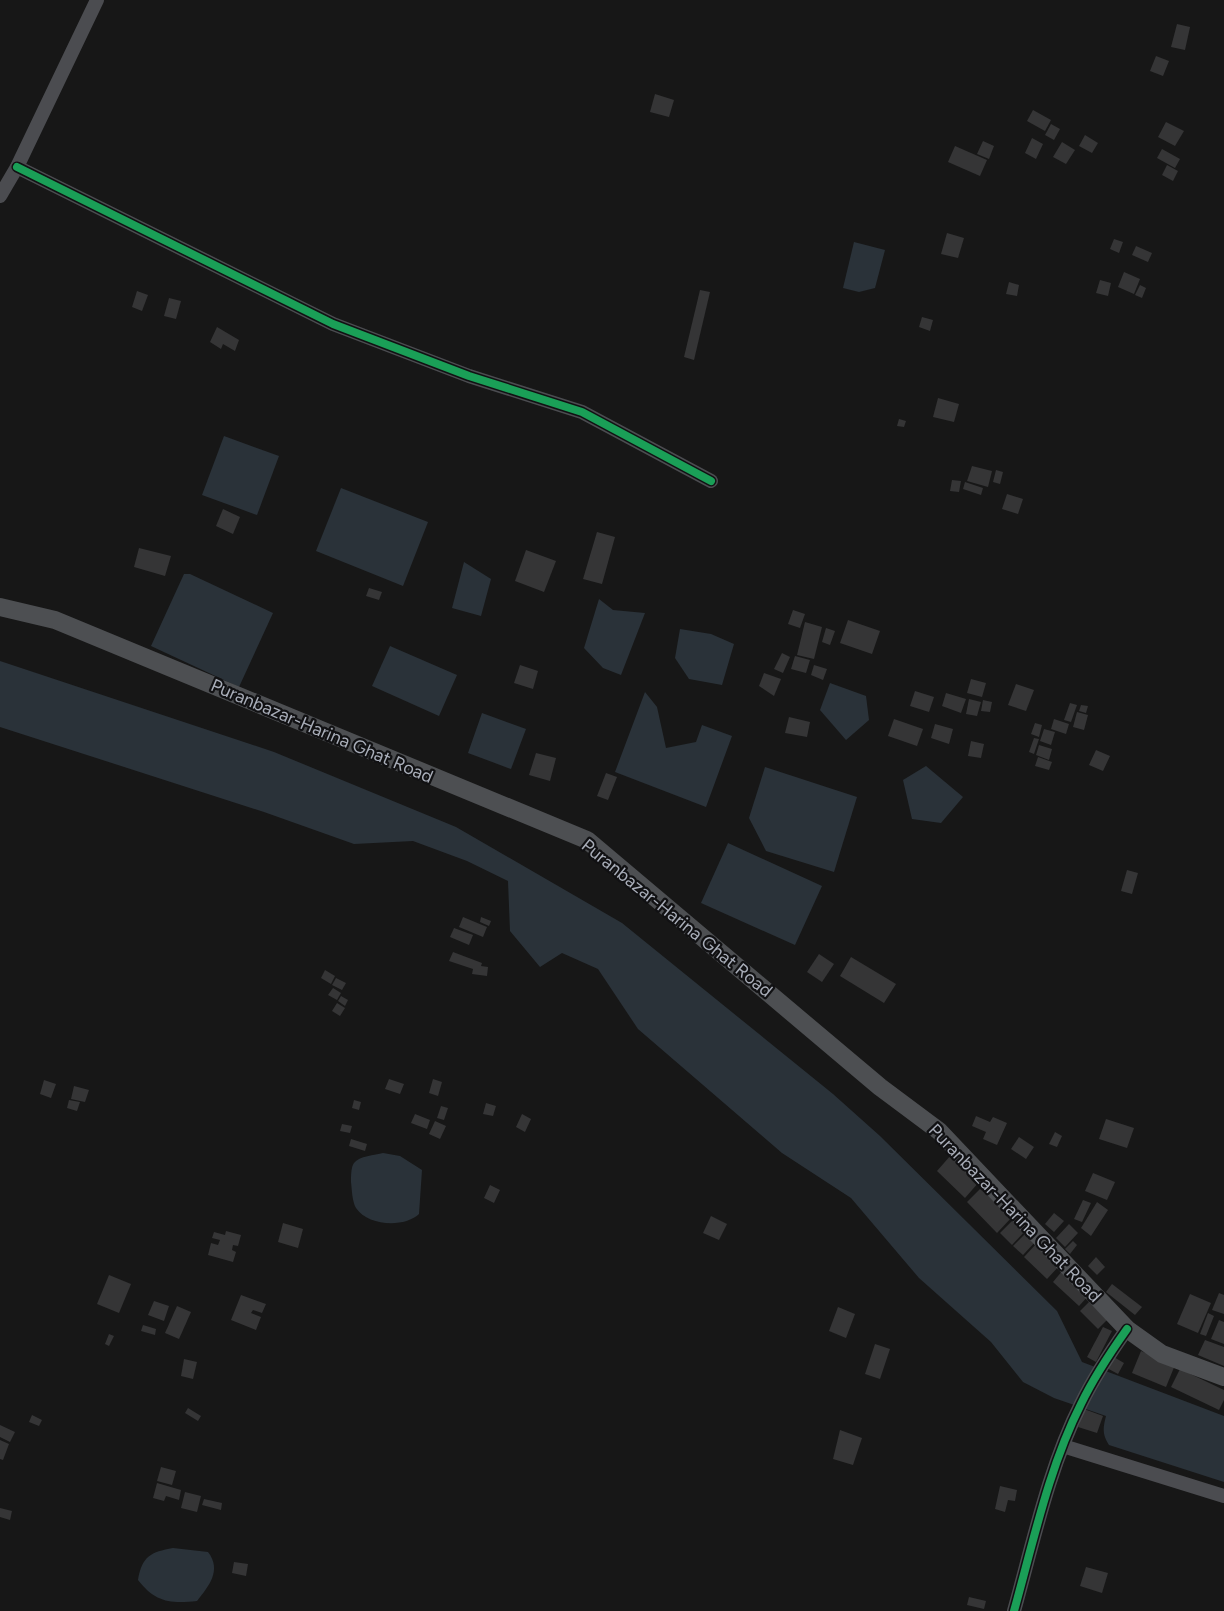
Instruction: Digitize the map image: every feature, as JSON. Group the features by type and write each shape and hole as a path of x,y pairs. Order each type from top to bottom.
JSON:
{"main road":[{"name":"Puranbazar-Harina Ghat Road","path":"0,607 55,620 587,840 880,1087 939,1131 1127,1329 1162,1354 1224,1377"}],"street":[{"path":"0,196 97,0"},
{"path":"16,167 333,324 469,376 582,412 711,480"},
{"path":"1014,1611 1063,1446 1080,1405 1100,1366 1127,1329"},
{"path":"1063,1446 1224,1496"}],"shaded area":[{"path":"854,242 885,250 875,288 859,292 843,288"},
{"path":"224,436 279,456 257,515 202,495"},
{"path":"341,488 428,522 403,586 316,551"},
{"path":"464,562 491,579 481,616 452,608"},
{"path":"184,574 190,574 273,613 239,687 151,646"},
{"path":"599,599 613,610 645,613 621,675 603,668 584,648"},
{"path":"680,629 711,634 734,644 722,685 689,679 675,658"},
{"path":"390,646 457,675 439,716 372,686"},
{"path":"0,661 274,752 456,827 622,923 833,1094 880,1136 1057,1311 1082,1362 1224,1416 1224,1482 1109,1445 1104,1431 1106,1416 1054,1398 1023,1382 991,1342 919,1278 851,1198 782,1153 638,1029 598,969 562,953 540,967 510,931 508,881 467,861 413,841 354,844 264,812 0,727"},
{"path":"830,683 866,696 869,720 846,740 820,710"},
{"path":"645,692 657,707 666,748 696,742 702,725 732,736 706,807 615,772"},
{"path":"482,713 526,729 511,769 468,753"},
{"path":"926,766 963,797 941,823 912,819 903,780"},
{"path":"765,767 857,797 834,872 766,851 749,818"},
{"path":"728,843 822,886 795,945 701,903"},
{"path":"383,1153 400,1156 422,1170 419,1214 405,1222 377,1222 362,1214 355,1205 351,1182 353,1165 363,1157"},
{"path":"173,1548 208,1552 212,1559 214,1571 212,1578 206,1590 197,1601 179,1602 164,1600 151,1593 138,1580 142,1565 149,1556 159,1551"}],"building":[{"path":"1177,24 1190,27 1185,50 1171,47"},
{"path":"1156,56 1169,61 1163,76 1150,71"},
{"path":"655,94 674,100 669,117 650,112"},
{"path":"1033,110 1051,120 1045,131 1027,121"},
{"path":"1166,122 1184,131 1175,146 1158,137"},
{"path":"1051,124 1060,129 1054,140 1045,135"},
{"path":"1085,135 1098,143 1092,153 1079,146"},
{"path":"1032,138 1043,144 1036,159 1025,153"},
{"path":"983,141 994,146 989,159 977,154"},
{"path":"1062,142 1075,150 1066,164 1053,157"},
{"path":"955,146 987,160 980,176 948,162"},
{"path":"1162,149 1180,159 1175,168 1157,158"},
{"path":"1167,165 1178,171 1173,181 1162,175"},
{"path":"947,233 964,238 958,258 941,254"},
{"path":"1114,239 1123,242 1119,253 1110,249"},
{"path":"1136,246 1152,253 1148,262 1132,255"},
{"path":"1124,272 1140,279 1134,294 1118,287"},
{"path":"1100,280 1111,283 1108,296 1096,293"},
{"path":"1009,282 1019,285 1017,296 1006,294"},
{"path":"1140,285 1146,288 1142,298 1135,295"},
{"path":"700,290 710,292 694,360 684,357"},
{"path":"137,291 148,295 142,311 132,307"},
{"path":"169,298 181,301 176,319 164,316"},
{"path":"922,317 933,320 930,331 919,327"},
{"path":"217,327 239,340 235,351 223,344 221,349 210,342"},
{"path":"938,398 959,404 954,422 933,417"},
{"path":"899,419 906,421 904,427 897,426"},
{"path":"972,466 992,471 988,487 967,481"},
{"path":"996,470 1003,472 1000,484 993,482"},
{"path":"952,480 961,481 959,492 950,491"},
{"path":"965,482 983,488 981,495 963,489"},
{"path":"1007,494 1023,499 1018,514 1002,509"},
{"path":"223,509 240,517 233,534 216,526"},
{"path":"597,532 615,537 602,584 583,579"},
{"path":"139,548 171,556 165,576 134,567"},
{"path":"526,550 556,561 544,592 515,581"},
{"path":"369,588 382,592 379,600 366,596"},
{"path":"793,610 805,614 800,628 788,624"},
{"path":"848,620 880,631 872,654 840,643"},
{"path":"805,622 822,627 814,659 797,655"},
{"path":"826,628 835,631 830,645 822,642"},
{"path":"782,653 790,657 783,673 774,669"},
{"path":"795,656 810,660 806,673 791,669"},
{"path":"520,665 538,671 533,689 514,683"},
{"path":"814,665 827,669 823,680 811,675"},
{"path":"764,673 781,679 774,696 759,686"},
{"path":"971,679 986,683 982,697 967,693"},
{"path":"1016,684 1034,690 1026,711 1008,705"},
{"path":"915,691 934,697 929,712 910,706"},
{"path":"946,693 966,699 961,713 942,706"},
{"path":"969,699 981,702 977,716 966,714"},
{"path":"983,700 992,702 990,712 981,711"},
{"path":"1070,703 1077,705 1071,722 1064,720"},
{"path":"1081,705 1088,706 1086,713 1079,711"},
{"path":"1077,712 1088,715 1084,730 1073,727"},
{"path":"789,717 810,722 807,737 785,733"},
{"path":"894,719 923,729 917,746 888,736"},
{"path":"1054,719 1069,724 1066,734 1051,729"},
{"path":"1035,723 1042,725 1039,737 1031,734"},
{"path":"935,724 953,729 949,744 931,738"},
{"path":"1044,729 1055,732 1051,745 1040,741"},
{"path":"1034,738 1039,739 1034,754 1029,752"},
{"path":"971,741 984,744 981,758 968,756"},
{"path":"1039,745 1052,749 1049,760 1036,755"},
{"path":"1096,750 1110,756 1103,771 1089,765"},
{"path":"536,753 556,758 550,781 529,775"},
{"path":"1038,757 1052,762 1049,770 1035,766"},
{"path":"606,773 617,777 608,800 597,796"},
{"path":"1127,870 1138,873 1132,894 1121,891"},
{"path":"463,917 487,927 483,937 459,927"},
{"path":"481,917 491,921 489,926 480,922"},
{"path":"454,928 473,935 469,945 450,937"},
{"path":"453,952 482,963 481,966 488,967 487,976 472,974 473,969 449,961"},
{"path":"819,954 834,964 822,982 807,972"},
{"path":"851,957 896,984 884,1003 840,976"},
{"path":"325,970 335,976 331,984 321,978"},
{"path":"336,978 346,983 342,990 332,985"},
{"path":"333,988 341,993 337,1000 328,995"},
{"path":"341,996 348,1000 345,1006 338,1001"},
{"path":"337,1003 345,1008 340,1016 332,1011"},
{"path":"389,1079 404,1084 400,1094 385,1089"},
{"path":"433,1079 442,1082 438,1096 429,1093"},
{"path":"44,1080 56,1084 51,1098 40,1094"},
{"path":"74,1086 89,1090 85,1102 71,1099"},
{"path":"69,1100 80,1102 77,1111 67,1108"},
{"path":"354,1100 361,1102 359,1110 352,1108"},
{"path":"486,1103 496,1106 493,1116 483,1114"},
{"path":"441,1106 448,1108 444,1120 437,1118"},
{"path":"415,1114 430,1120 427,1129 411,1123"},
{"path":"522,1114 531,1119 525,1132 516,1127"},
{"path":"976,1116 990,1122 993,1117 1007,1123 997,1145 983,1139 986,1132 972,1126"},
{"path":"1106,1119 1134,1128 1127,1148 1099,1139"},
{"path":"435,1121 446,1126 440,1139 429,1134"},
{"path":"342,1124 352,1126 350,1133 340,1131"},
{"path":"1055,1132 1062,1136 1057,1147 1049,1144"},
{"path":"1019,1137 1034,1147 1026,1159 1011,1149"},
{"path":"351,1139 367,1144 365,1151 349,1146"},
{"path":"951,1155 979,1182 965,1198 937,1171"},
{"path":"1093,1173 1115,1182 1107,1200 1085,1191"},
{"path":"490,1185 500,1190 494,1203 484,1198"},
{"path":"982,1187 1012,1217 997,1233 967,1202"},
{"path":"1083,1200 1091,1203 1082,1222 1074,1219"},
{"path":"1097,1202 1108,1210 1091,1236 1081,1228"},
{"path":"1054,1213 1064,1221 1054,1232 1045,1224"},
{"path":"711,1216 727,1224 719,1240 703,1233"},
{"path":"1014,1219 1026,1230 1012,1245 1000,1233"},
{"path":"283,1223 303,1229 298,1248 278,1242"},
{"path":"1069,1224 1078,1233 1065,1247 1056,1238"},
{"path":"226,1231 241,1235 238,1246 233,1245 232,1250 236,1252 233,1262 208,1255 211,1243 218,1245 220,1240 212,1238 214,1232 225,1235"},
{"path":"1027,1232 1036,1241 1023,1255 1013,1246"},
{"path":"1073,1241 1077,1245 1070,1254 1065,1249"},
{"path":"1037,1243 1060,1265 1047,1279 1024,1257"},
{"path":"1096,1257 1105,1267 1097,1275 1088,1266"},
{"path":"1063,1270 1089,1295 1079,1306 1053,1282"},
{"path":"109,1275 131,1284 119,1313 97,1304"},
{"path":"1112,1284 1142,1307 1135,1315 1106,1292"},
{"path":"1219,1293 1224,1295 1224,1314 1212,1310"},
{"path":"1190,1294 1211,1303 1198,1333 1177,1324"},
{"path":"241,1295 266,1304 262,1313 253,1310 251,1313 261,1317 256,1330 231,1320"},
{"path":"154,1301 169,1306 164,1321 148,1315"},
{"path":"1089,1302 1107,1320 1098,1329 1080,1311"},
{"path":"177,1306 191,1312 179,1339 165,1333"},
{"path":"838,1307 855,1314 846,1338 829,1331"},
{"path":"1208,1313 1214,1316 1206,1336 1200,1334"},
{"path":"1219,1320 1224,1322 1224,1344 1211,1339"},
{"path":"143,1325 156,1329 155,1335 141,1331"},
{"path":"1103,1327 1112,1331 1096,1362 1087,1357"},
{"path":"109,1334 114,1336 109,1346 105,1344"},
{"path":"1205,1340 1224,1347 1224,1366 1198,1355"},
{"path":"875,1344 890,1349 880,1379 865,1374"},
{"path":"1141,1351 1175,1365 1166,1387 1132,1373"},
{"path":"1112,1356 1124,1363 1118,1374 1105,1367"},
{"path":"184,1359 197,1362 193,1379 181,1376"},
{"path":"1180,1369 1224,1390 1224,1400 1219,1410 1171,1387"},
{"path":"188,1408 201,1416 198,1421 185,1413"},
{"path":"1084,1409 1103,1416 1097,1433 1078,1427"},
{"path":"32,1415 42,1420 39,1426 29,1422"},
{"path":"0,1425 15,1432 10,1442 0,1437"},
{"path":"840,1430 862,1438 853,1465 833,1459"},
{"path":"0,1440 9,1444 3,1460 0,1459"},
{"path":"161,1467 176,1471 172,1485 157,1481"},
{"path":"157,1483 181,1490 179,1500 166,1496 164,1501 153,1498"},
{"path":"1000,1486 1017,1490 1015,1501 1008,1500 1005,1512 995,1509"},
{"path":"185,1492 201,1496 197,1512 181,1508"},
{"path":"204,1499 222,1503 221,1510 202,1505"},
{"path":"0,1508 12,1511 10,1520 0,1517"},
{"path":"234,1562 248,1564 246,1576 232,1573"},
{"path":"1086,1567 1108,1573 1102,1593 1080,1586"},
{"path":"969,1597 986,1601 984,1609 967,1605"}],"cycle path":[{"path":"17,167 333,324 469,376 582,412 711,481"},
{"path":"1014,1611 1051,1479 1070,1428 1086,1394 1108,1356 1127,1329"}]}
